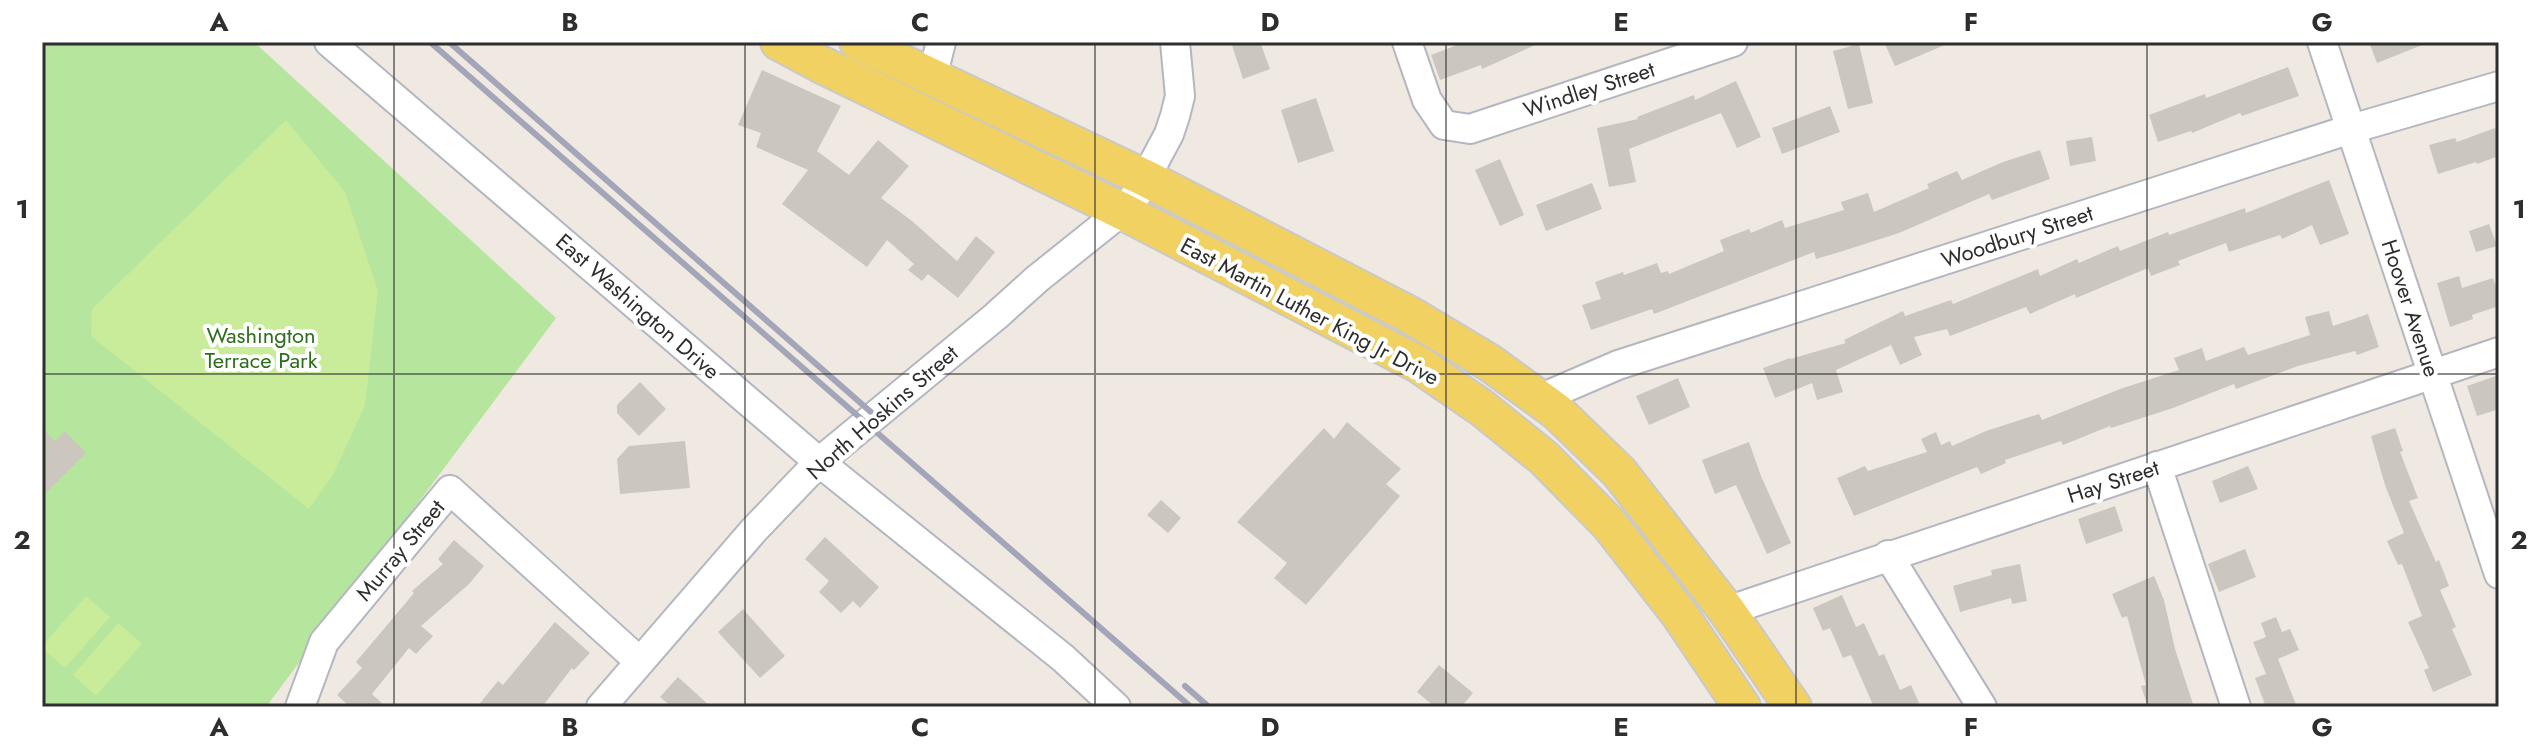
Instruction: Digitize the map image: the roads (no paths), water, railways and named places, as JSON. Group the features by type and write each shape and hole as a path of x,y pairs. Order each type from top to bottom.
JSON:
{"main road":[{"name":"East Martin Luther King Jr Drive","path":"779,42 1122,211 1418,364 1492,416 1544,458 1609,524 1680,615 1742,707"},
{"name":"East Martin Luther King Jr Drive","path":"882,46 932,78 1147,179 1410,315 1490,363 1556,411 1619,472 1727,611 1793,707"}],"street":[{"name":"East Washington Drive","path":"329,42 819,462 1063,658 1116,707"},
{"path":"932,78 941,42"},
{"name":"North Hoskins Street","path":"601,707 754,530 819,462 1122,211 1147,179 1175,116 1180,96 1175,42"},
{"name":"Windley Street","path":"1407,42 1427,100 1444,125 1470,129 1733,42"},
{"name":"Hoover Avenue","path":"2322,42 2499,574"},
{"name":"Woodbury Street","path":"1539,399 1618,365 2351,129 2499,86"},
{"name":"Hay Street","path":"1727,611 2499,352"},
{"path":"2157,466 2236,707"},
{"name":"Murray Street","path":"300,707 324,642 450,490 639,661"},
{"path":"1888,555 1982,707"}],"railway":[{"path":"430,42 1191,707"},
{"path":"449,42 880,420"},
{"path":"1185,686 1209,707"}],"park label":[{"name":"Washington Terrace Park","path":"261,348"}]}
